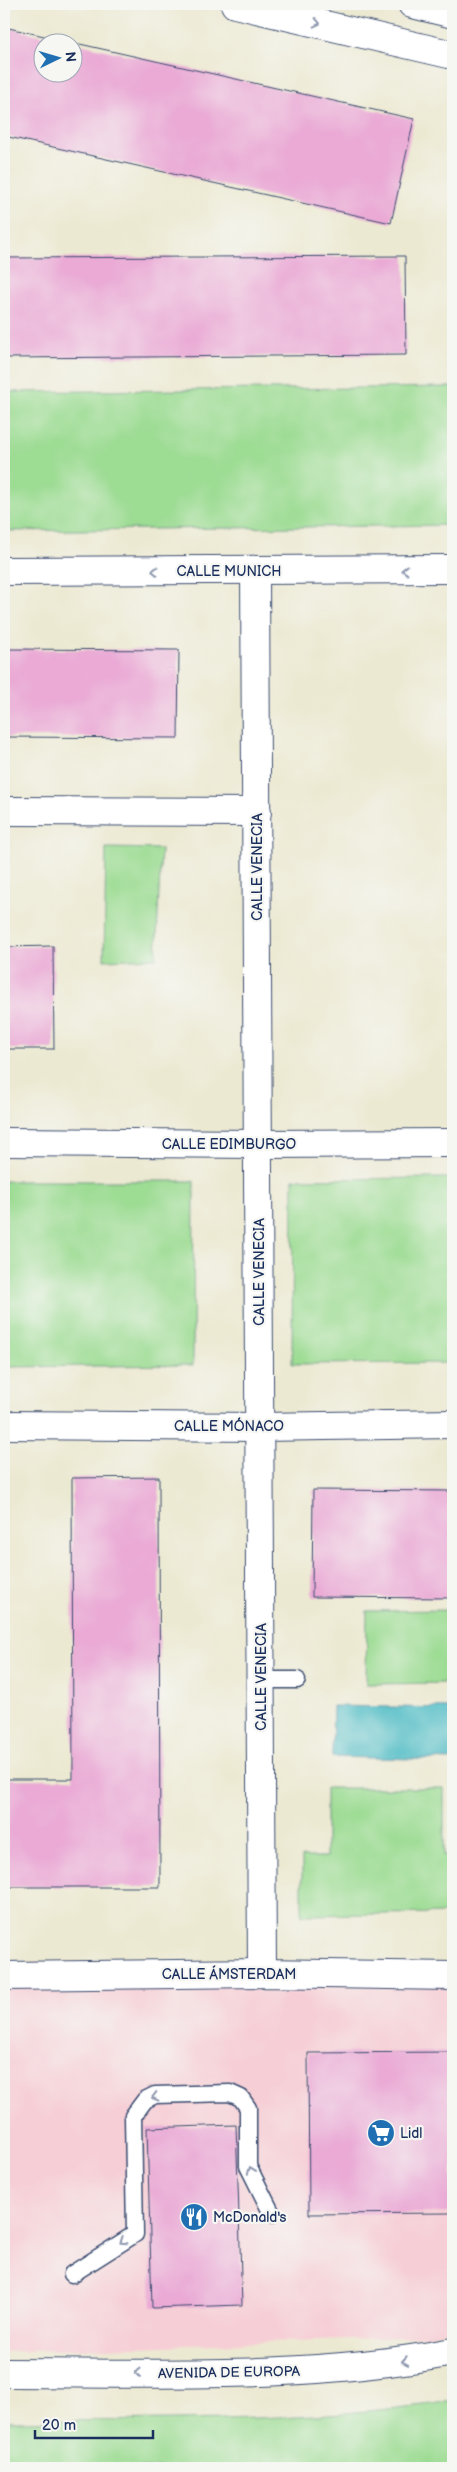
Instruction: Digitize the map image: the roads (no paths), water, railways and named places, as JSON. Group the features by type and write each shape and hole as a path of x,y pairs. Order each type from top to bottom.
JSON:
{"street":[{"path":"235,4 453,55"},
{"path":"412,4 453,14"},
{"name":"CALLE MUNICH","path":"4,571 453,569"},
{"name":"CALLE VENECIA","path":"255,571 262,1973"},
{"path":"4,811 257,812"},
{"name":"CALLE EDIMBURGO","path":"4,1142 453,1143"},
{"name":"CALLE MÓNACO","path":"4,1426 260,1427 453,1424"},
{"name":"CALLE ÁMSTERDAM","path":"4,1976 262,1973 453,1976"},
{"name":"AVENIDA DE EUROPA","path":"4,2373 284,2372 398,2363 453,2352"}],"lane":[{"path":"261,1680 297,1680"},
{"path":"72,2274 135,2234 133,2116 145,2100 155,2094 230,2093 241,2098 248,2108 248,2166 272,2214"}],"water":[{"path":"333,1706 453,1708 453,1760 332,1757"}],"place":[{"name":"Lidl","path":"381,2133"},
{"name":"McDonald's","path":"194,2217"}]}
